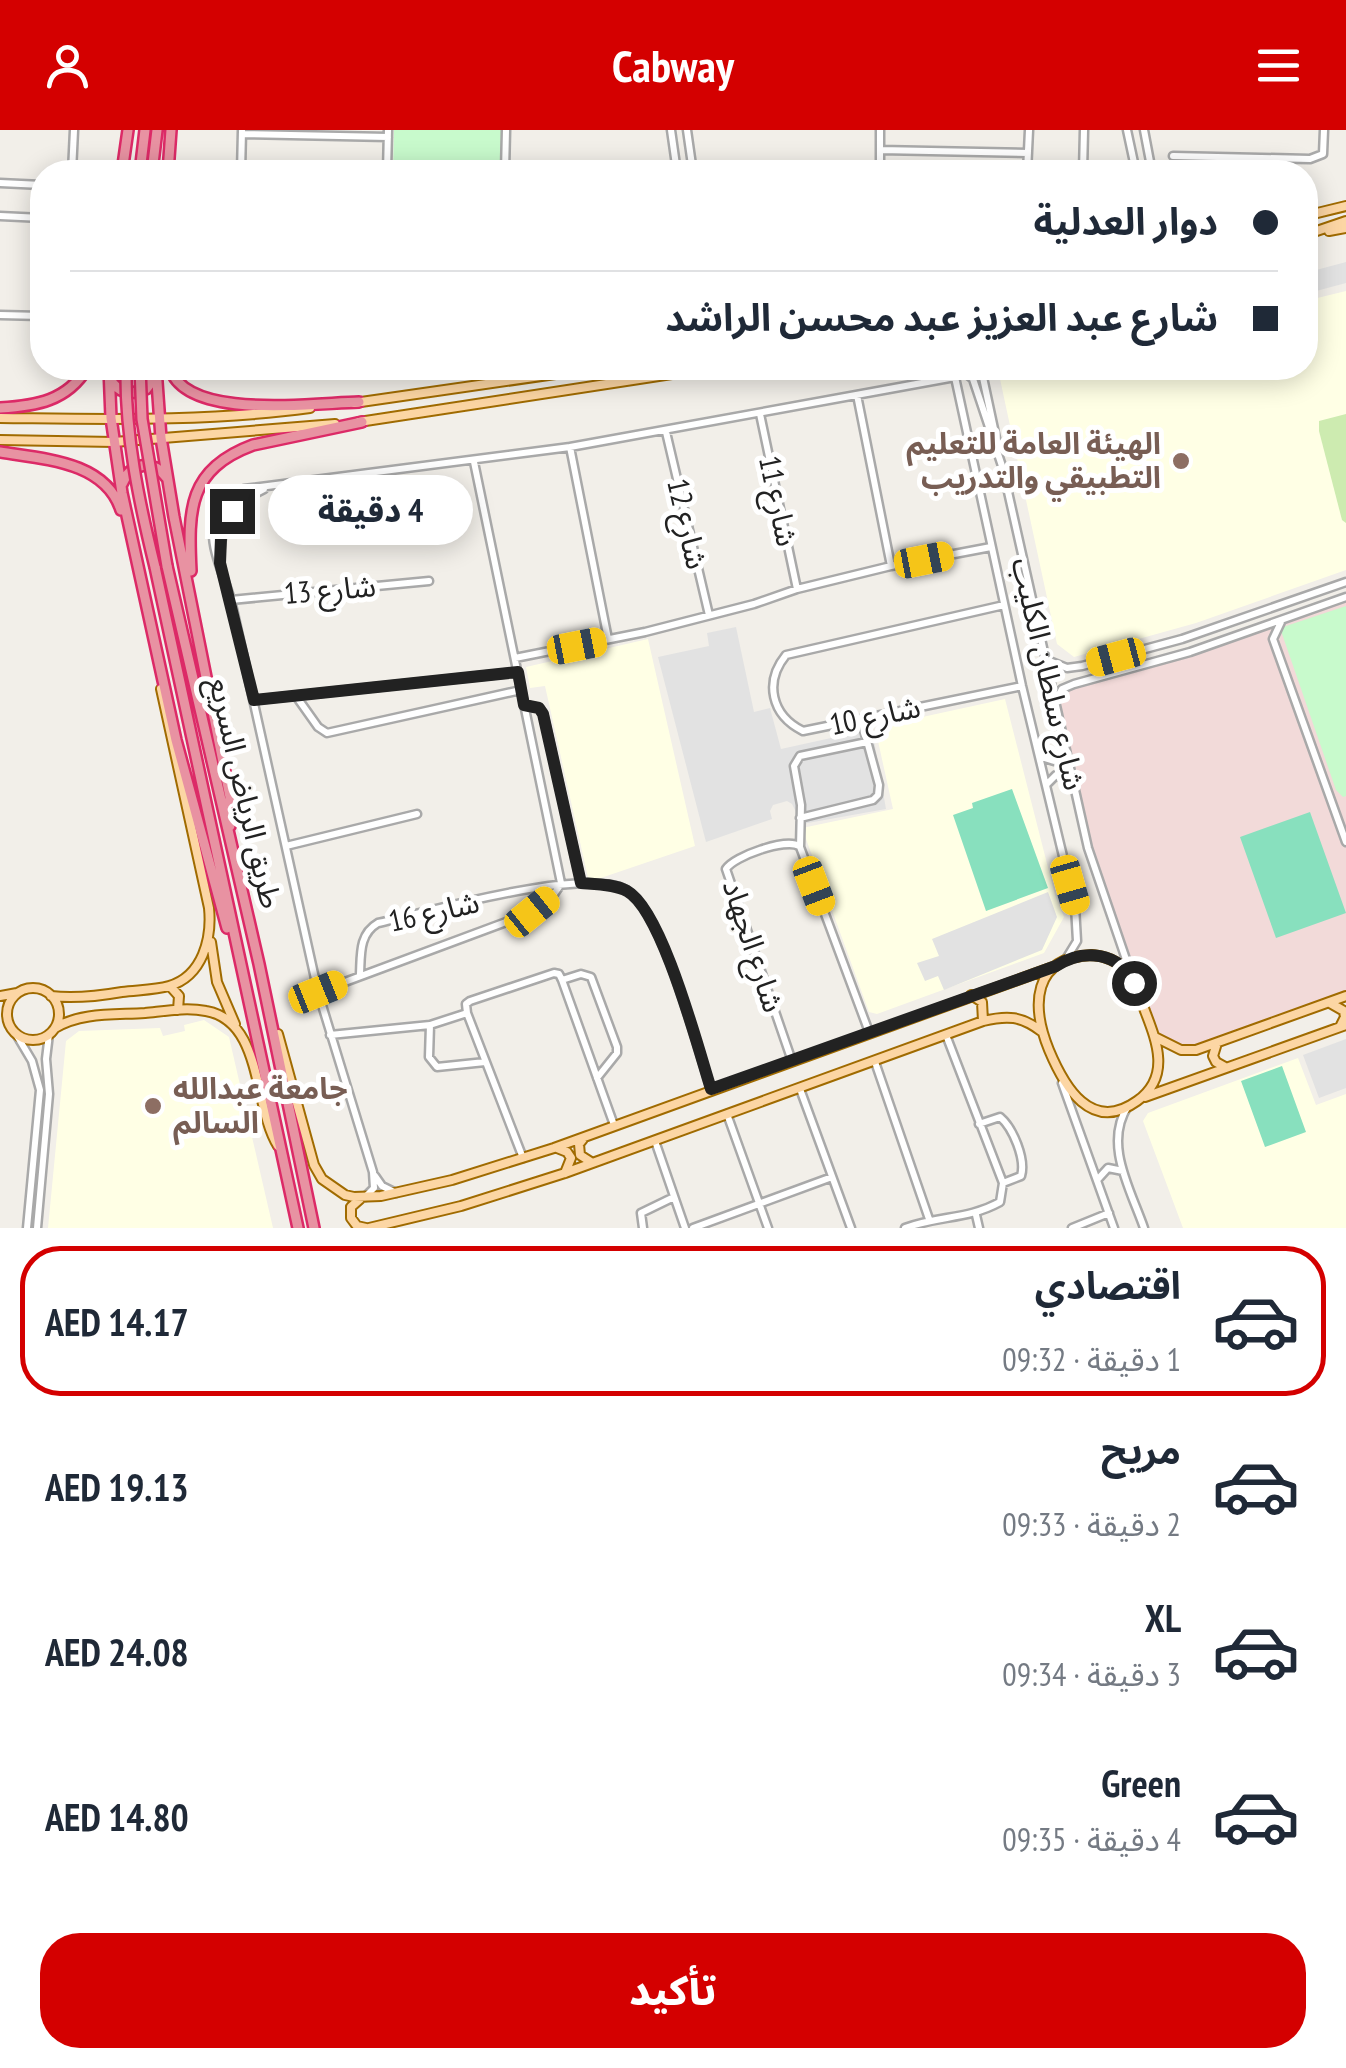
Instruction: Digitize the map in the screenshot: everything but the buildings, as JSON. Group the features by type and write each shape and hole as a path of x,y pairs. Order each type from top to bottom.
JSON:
{"highway":[{"path":"124,160 128,130"},
{"path":"141,160 145,130"},
{"path":"153,160 156,130"},
{"path":"169,160 172,130"},
{"path":"0,408 49,402 78,380"},
{"path":"109,380 121,488 158,665 223,916 235,944"},
{"path":"113,380 119,390 128,393 146,389 151,380"},
{"name":"طريق الرياض السريع","path":"126,380 134,462 155,567 298,1228"},
{"name":"طريق الرياض السريع","path":"141,380 146,446 167,566 314,1228"},
{"path":"157,380 168,480 230,798 229,838"},
{"path":"177,380 182,388 215,402 359,402"},
{"path":"192,598 190,519 199,485 210,470 236,451 253,445 362,422"},
{"path":"0,452 74,466 99,479 118,501 137,559"},
{"path":"121,488 126,474 137,466 159,469 168,480"}],"main road":[{"path":"1318,213 1346,206"},
{"path":"1318,232 1346,224"},
{"path":"0,418 260,415 513,380"},
{"path":"0,440 114,442 362,422 630,380"},
{"path":"158,665 166,719 209,908 218,982 250,1058 269,1132 279,1147"},
{"path":"0,996 36,988 52,996 86,997 170,986 190,972 206,951 210,937"},
{"path":"1041,1031 1026,1020 1011,1016 983,1021 565,1173 461,1206 368,1228 353,1223 350,1212 354,1202 364,1198 452,1180 554,1148 1082,955 1101,956 1132,976 1159,1050 1157,1073 1140,1099"},
{"path":"1060,963 1045,979 1038,995 1041,1031 1062,1083 1073,1096 1095,1108 1129,1106 1343,1026 1344,1011 1329,1003"},
{"path":"258,964 314,1165 334,1189 364,1198"},
{"path":"170,986 178,996 178,1010"},
{"path":"14,1031 8,1009 17,994"},
{"path":"971,995 982,1002 983,1021"},
{"path":"52,996 58,1012 52,1031"},
{"path":"1155,1038 1181,1050 1196,1050 1346,996"},
{"path":"0,1021 32,1040 74,1019 96,1015 210,1011 236,1026"},
{"path":"1218,1043 1214,1049 1216,1062 1228,1067"},
{"path":"586,1136 578,1150 583,1159 593,1162"},
{"path":"554,1148 567,1152 571,1158 565,1173"}],"street":[{"path":"73,160 74,130"},
{"path":"505,160 506,130"},
{"path":"671,130 675,160"},
{"path":"688,130 692,160"},
{"path":"880,130 880,160"},
{"path":"1028,130 1028,160"},
{"path":"1083,160 1084,130"},
{"path":"1127,130 1133,160"},
{"path":"1144,130 1150,160"},
{"path":"1172,156 1310,159 1324,151 1324,130"},
{"path":"241,160 242,132 388,134 387,160"},
{"path":"880,150 1028,153"},
{"path":"0,184 30,185"},
{"path":"0,216 30,217"},
{"path":"0,315 30,316"},
{"path":"364,1198 374,1188 373,1172 318,992 232,600 212,533 219,508 244,489 570,448 939,380"},
{"name":"شارع سلطان الكليب","path":"956,380 1078,927 1075,948 1060,963"},
{"path":"974,380 1004,475"},
{"name":"شارع سلطان الكليب","path":"984,380 1072,784 1088,848 1132,976"},
{"path":"857,395 891,566"},
{"name":"شارع 11","path":"760,414 797,589"},
{"name":"شارع 12","path":"666,432 708,616"},
{"path":"570,448 608,639"},
{"path":"474,462 562,883 628,891 643,908 672,968 711,1089"},
{"path":"220,563 221,538 232,511 242,500 270,486"},
{"path":"515,658 708,616 891,566 992,548"},
{"name":"شارع 13","path":"232,600 429,581"},
{"path":"1046,660 1060,666 1082,666 1182,639 1346,582"},
{"path":"1055,704 1062,689 1086,680 1254,631 1346,597"},
{"name":"شارع 10","path":"1004,606 786,654 772,682 774,702 793,726 802,731 1022,686"},
{"path":"1272,639 1282,620"},
{"path":"1254,631 1272,639 1346,842"},
{"path":"1082,666 1080,674 1086,680"},
{"path":"254,700 518,672"},
{"path":"296,695 318,727 328,732 521,690"},
{"path":"524,705 539,708 543,714 581,883"},
{"path":"800,818 876,798 879,785 860,719"},
{"path":"867,742 796,760 800,847 869,1032"},
{"path":"1038,752 1044,760 1054,762 1062,756 1064,746"},
{"path":"1046,790 1048,780 1056,775 1066,776 1072,784"},
{"path":"286,846 417,814"},
{"name":"شارع الجهاد","path":"792,1061 726,869 735,860 787,842 800,847"},
{"name":"شارع 16","path":"360,974 363,938 378,923 562,883"},
{"name":"شارع 16","path":"318,992 532,912 562,883"},
{"path":"523,1158 467,1013 466,1004 470,1001 559,974 614,1126"},
{"path":"562,980 581,974 590,977 617,1046 618,1053 597,1078"},
{"path":"330,1036 430,1025 467,1013"},
{"path":"430,1025 429,1057 437,1067 485,1062"},
{"path":"14,1031 32,1061 40,1090 27,1228"},
{"path":"37,1228 48,1094 46,1058 52,1031"},
{"path":"905,1228 929,1220 976,1215 1000,1202 1003,1194 1003,1184 946,1035"},
{"path":"875,1062 929,1220"},
{"path":"1062,1083 1114,1228"},
{"path":"800,1089 851,1228"},
{"path":"1129,1106 1117,1135 1124,1172 1144,1228"},
{"path":"727,1114 768,1228"},
{"path":"979,1124 1000,1117 1006,1122 1024,1164 1021,1176 1003,1184"},
{"path":"655,1141 689,1228 832,1176"},
{"path":"1098,1181 1108,1168 1124,1172"},
{"path":"373,1172 382,1186 397,1193"},
{"path":"642,1228 641,1213 674,1197"},
{"path":"1072,1228 1108,1214"},
{"path":"976,1215 979,1228"},
{"path":"398,1228 407,1220"}],"shaded area":[{"path":"1346,262 1346,283 1318,291 1318,270"},
{"name":"الهيئة العامة للتعليم التطبيقي والتدريب","path":"1346,291 1346,570 1196,623 1074,657 1057,644 1000,380 1318,380 1318,298"},
{"path":"1346,597 1346,996 1217,1043 1181,1050 1155,1038 1099,881 1055,704 1062,689"},
{"path":"736,627 754,712 770,708 781,749 872,729 886,809 802,824 787,801 773,805 772,819 706,842 658,657 709,646 707,633"},
{"path":"648,639 695,846 589,882 545,686 530,688 526,667"},
{"path":"1005,699 1064,917 1044,953 877,1014 869,1012 802,828 893,809 876,732 881,726"},
{"path":"1048,892 1057,917 1042,950 944,990 938,976 925,981 917,963 939,956 932,939"},
{"name":"جامعة عبدالله السالم","path":"204,1020 229,1037 273,1228 48,1228 66,1041 79,1031 160,1028 163,1036 185,1031 184,1025"},
{"path":"1346,1039 1346,1088 1319,1098 1303,1055"},
{"path":"1298,1058 1316,1105 1346,1094 1346,1228 1183,1228 1143,1121 1148,1113"}],"green space":[{"path":"394,130 502,130 501,160 393,160"},
{"path":"1346,414 1346,523 1342,520 1319,421"},
{"path":"1346,606 1343,797 1336,790 1280,628"},
{"path":"1012,789 1048,888 986,911 953,815 973,808 972,803"},
{"path":"1310,812 1346,913 1276,938 1240,837"},
{"path":"1282,1066 1306,1132 1265,1147 1241,1081"}],"place":[{"name":"الهيئة العامة للتعليم التطبيقي والتدريب","path":"1181,461"},
{"name":"جامعة عبدالله السالم","path":"153,1106"}],"route":[{"path":"232,511 221,538 220,563 254,700 518,672 524,705 542,710 581,883 628,891 643,908 672,968 711,1089 1073,957 1092,954 1110,959 1126,969 1134,983"}]}
